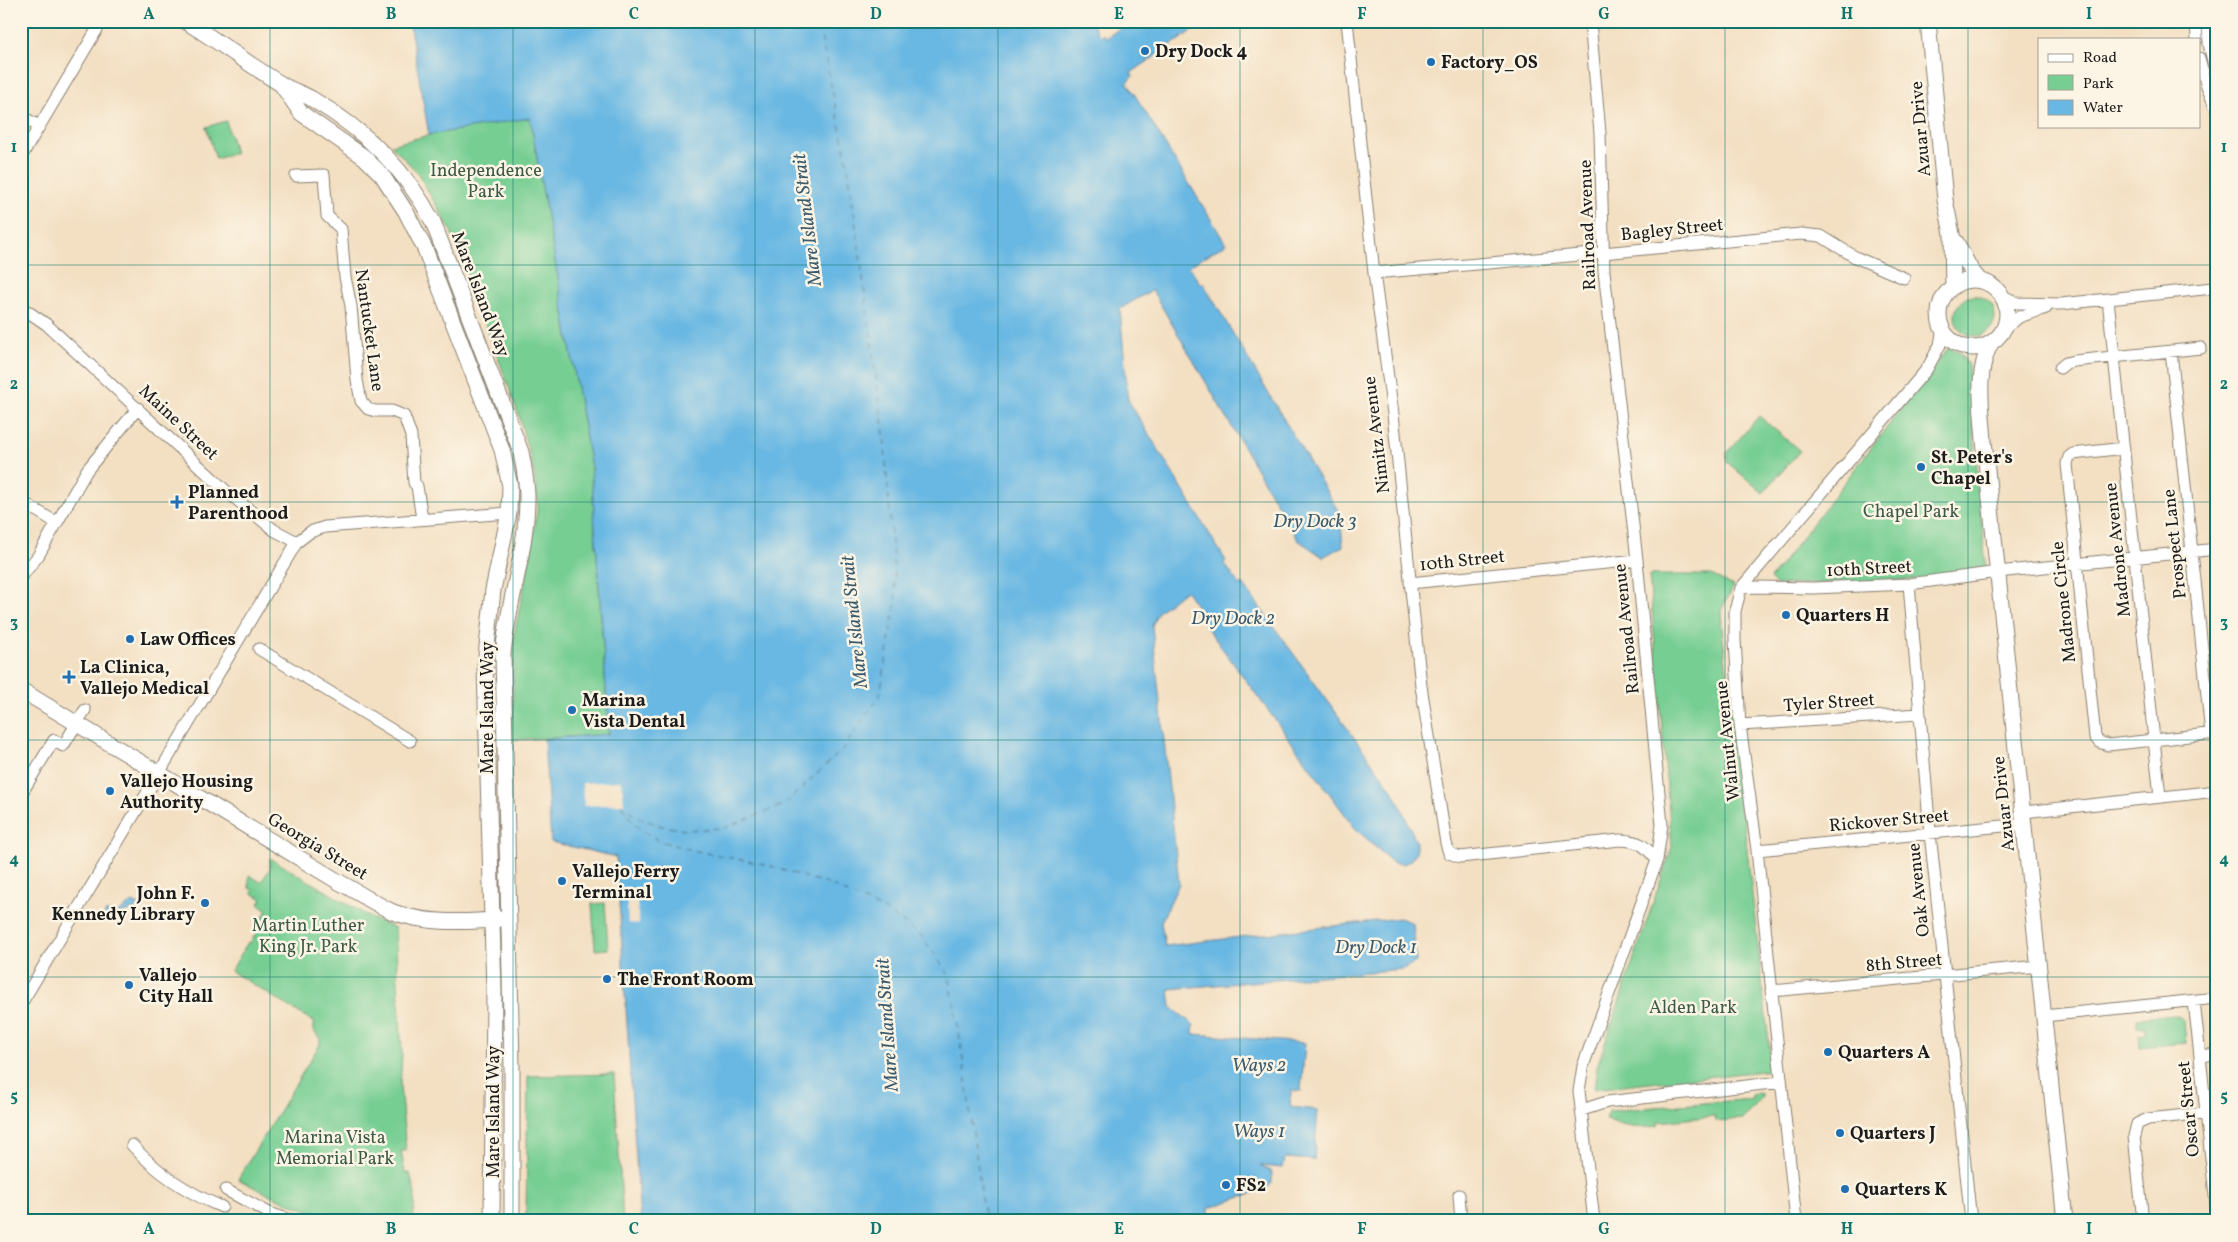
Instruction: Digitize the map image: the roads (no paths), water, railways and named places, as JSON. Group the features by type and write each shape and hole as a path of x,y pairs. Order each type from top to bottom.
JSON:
{"main road":[{"path":"185,21 282,85"},
{"name":"Azuar Drive","path":"1928,21 1945,200 1952,234 1953,287"},
{"name":"Mare Island Way","path":"282,85 311,98 372,142 395,165 422,201 433,222 521,452 526,475 527,512 503,654 509,918 512,1221"},
{"name":"Mare Island Way","path":"282,85 301,112 349,145 382,175 406,212 425,249 502,450 510,486 509,513 493,590 485,666 494,1056 492,1221"},
{"name":"Azuar Drive","path":"1952,234 1965,261 1980,281"},
{"path":"1980,281 1996,288 2002,295 2007,310 2007,319 2002,331 1991,343 1976,347 1960,345 1943,328 1940,319 1941,305 1944,297 1953,287 1961,282 1980,281"},
{"name":"Azuar Drive","path":"1991,343 1984,360 1981,384 1984,441 2065,1221"},
{"name":"Azuar Drive","path":"1960,345 1972,359 1981,384"},
{"path":"509,513 527,512"},
{"name":"Georgia Street","path":"21,690 339,882 392,911 427,920 492,920 509,918"}],"street":[{"path":"21,157 102,21"},
{"name":"Nimitz Avenue","path":"1347,21 1374,272 1393,414 1421,686 1449,853 1454,857 1460,857 1620,840 1636,840 1645,846 1657,860"},
{"name":"Railroad Avenue","path":"1590,21 1600,132 1603,253 1662,805 1662,834 1657,860 1586,1055 1580,1091 1594,1221"},
{"path":"2196,21 2197,38"},
{"path":"2208,21 2209,44 2217,79"},
{"path":"2200,62 2207,88 2217,111"},
{"path":"21,116 39,126"},
{"name":"Nantucket Lane","path":"296,176 324,175 327,216 341,229 345,277 351,306 357,380 361,401 368,408 376,411 392,411 404,416 411,436 414,483 417,486 422,519"},
{"name":"Bagley Street","path":"1374,272 1801,234 1821,236 1855,257 1904,278"},
{"path":"2002,295 2017,303 2062,304 2213,288"},
{"name":"Madrone Avenue","path":"2108,299 2160,797"},
{"path":"2002,331 2019,317 2062,304"},
{"name":"Maine Street","path":"21,307 46,324 233,497 274,530 298,542"},
{"name":"Walnut Avenue","path":"1796,1221 1757,850 1740,726 1735,611 1742,588 1927,369 1940,345 1943,328"},
{"path":"2060,368 2066,363 2074,361 2201,348"},
{"name":"Prospect Lane","path":"2171,351 2192,552 2214,734"},
{"path":"21,577 38,556 95,458 138,408"},
{"name":"Madrone Circle","path":"2124,448 2073,454 2067,460 2077,564 2095,737 2099,742 2108,745 2154,740"},
{"path":"21,501 56,523"},
{"path":"21,1004 298,542 310,532 326,527 509,513"},
{"name":"10th Street","path":"1742,588 1813,588 1909,584 1998,572 2217,549"},
{"name":"10th Street","path":"1410,583 1637,560"},
{"name":"Oak Avenue","path":"1909,584 1930,833 1971,1221"},
{"path":"258,649 410,741"},
{"path":"21,794 54,740 63,746 85,710"},
{"name":"Tyler Street","path":"1740,726 1920,714"},
{"path":"2154,740 2214,734"},
{"name":"Rickover Street","path":"1757,850 1930,833 2160,797 2217,791"},
{"name":"8th Street","path":"1771,991 2039,966"},
{"path":"2044,1016 2217,998"},
{"name":"Oscar Street","path":"2194,1000 2217,1214"},
{"path":"2200,1056 2217,1054"},
{"path":"1582,1110 1607,1102 1781,1082"},
{"path":"2143,1221 2134,1136 2137,1124 2148,1119 2206,1113"},
{"path":"132,1146 147,1162 166,1176 197,1197 222,1207"},
{"path":"226,1190 269,1213 293,1221"},
{"path":"1459,1195 1461,1221"}],"water":[{"path":"409,21 1091,21 1100,36 1103,34 1106,38 1130,21 1206,21 1131,73 1133,76 1127,82 1226,244 1189,266 1200,284 1203,283 1340,514 1343,546 1323,557 1298,540 1152,290 1120,309 1128,400 1226,561 1224,563 1240,586 1243,584 1395,794 1416,841 1416,853 1410,861 1403,864 1393,863 1355,828 1199,617 1202,614 1185,590 1157,613 1152,626 1179,884 1161,922 1165,946 1400,918 1413,923 1416,962 1403,969 1169,989 1171,1007 1194,1025 1193,1034 1305,1043 1301,1091 1291,1091 1290,1107 1318,1110 1314,1160 1285,1158 1283,1168 1260,1166 1272,1172 1272,1183 1267,1188 1209,1208 1210,1221 640,1221 616,857 551,842 544,739 609,734 591,467 530,118 429,135"},
{"path":"133,902 138,905 135,909 116,918 113,917 110,922 103,918 106,911 116,914"}],"place":[{"name":"Dry Dock 4","path":"1145,51"},
{"name":"Factory_OS","path":"1431,62"},
{"name":"St. Peter's Chapel","path":"1921,467"},
{"name":"Planned Parenthood","path":"177,502"},
{"name":"Quarters H","path":"1786,615"},
{"name":"Law Offices","path":"130,639"},
{"name":"La Clinica, Vallejo Medical","path":"69,677"},
{"name":"Marina Vista Dental","path":"572,710"},
{"name":"Vallejo Housing Authority","path":"110,791"},
{"name":"Vallejo Ferry Terminal","path":"562,881"},
{"name":"John F. Kennedy Library","path":"205,903"},
{"name":"The Front Room","path":"607,979"},
{"name":"Vallejo City Hall","path":"129,985"},
{"name":"Quarters A","path":"1828,1052"},
{"name":"Quarters J","path":"1840,1133"},
{"name":"FS2","path":"1226,1185"},
{"name":"Quarters K","path":"1845,1189"}],"park label":[{"name":"Independence Park","path":"486,180"},
{"name":"Chapel Park","path":"1911,511"},
{"name":"Martin Luther King Jr. Park","path":"308,935"},
{"name":"Alden Park","path":"1693,1007"},
{"name":"Marina Vista Memorial Park","path":"335,1147"}],"water label":[{"name":"Mare Island Strait","path":"806,220"},
{"name":"Dry Dock 3","path":"1315,520"},
{"name":"Dry Dock 2","path":"1233,617"},
{"name":"Mare Island Strait","path":"853,622"},
{"name":"Dry Dock 1","path":"1376,946"},
{"name":"Mare Island Strait","path":"886,1025"},
{"name":"Ways 2","path":"1259,1064"},
{"name":"Ways 1","path":"1259,1130"}]}
